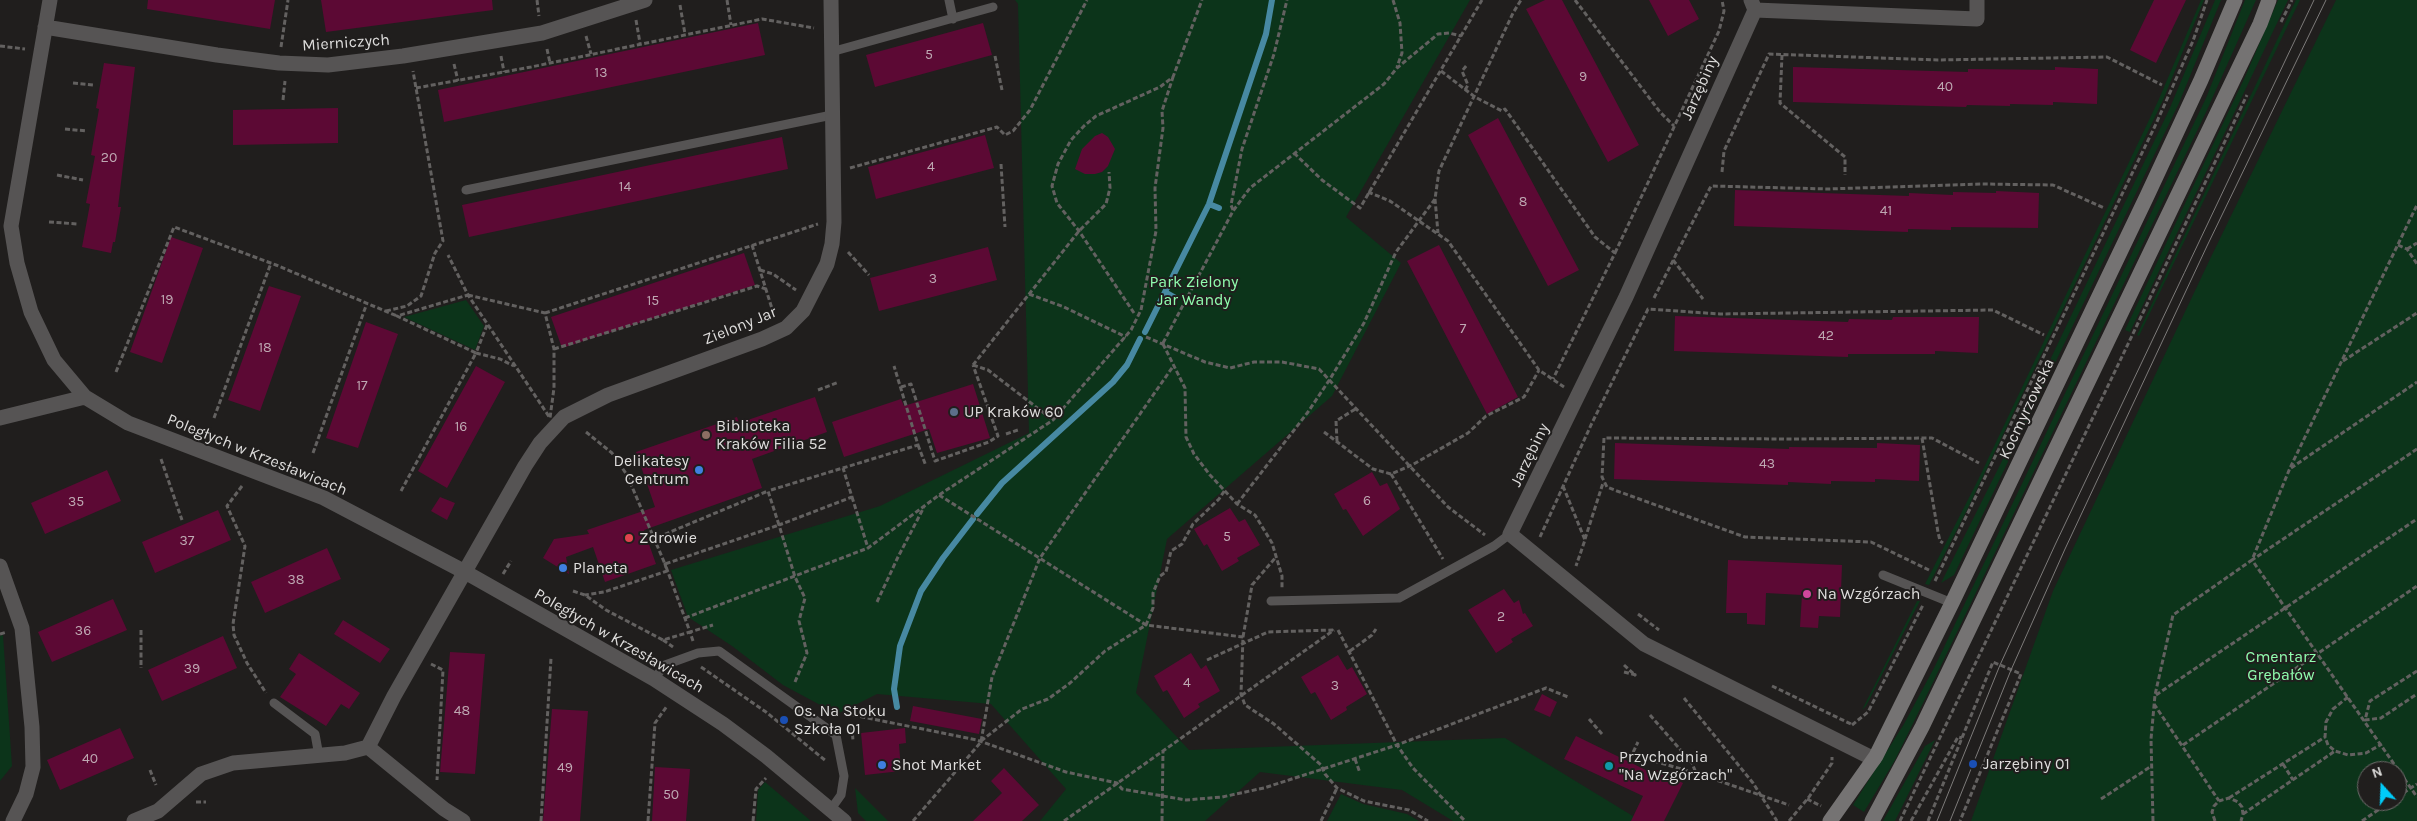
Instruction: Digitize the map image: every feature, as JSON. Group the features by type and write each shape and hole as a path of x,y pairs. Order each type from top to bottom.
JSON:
{"main road":[{"name":"Kocmyrzowska","path":"1828,815 1874,759 1952,603 2147,196 2201,80 2235,0"},
{"path":"1872,821 1922,728 2260,24 2269,0"}],"street":[{"name":"Poległych w Krzesławicach","path":"50,0 6,226 31,312 54,360 85,397 128,423 324,498 465,572 654,679 749,743 844,821"},
{"name":"Mierniczych","path":"45,27 217,55 279,62 328,64 403,56 542,34 645,0"},
{"name":"Zielony Jar","path":"368,747 394,696 525,466 540,443 564,417 608,395 762,339 786,328 803,311 827,264 832,244 834,222 831,0"},
{"path":"1753,5 1976,19 1977,0"},
{"name":"Jarzębiny","path":"1510,534 1626,298 1753,5"},
{"path":"0,418 85,397"},
{"path":"1510,534 1644,644 1874,759"},
{"path":"0,566 22,628 32,727 33,767 26,794 13,821"},
{"path":"134,821 158,811 201,774 233,763 345,754 368,747 444,809 463,821"}],"lane":[{"path":"949,0 953,18"},
{"path":"831,52 993,7"},
{"path":"466,190 832,115"},
{"path":"1271,601 1399,598 1494,546 1510,534"},
{"path":"1884,575 1952,603"},
{"path":"654,679 665,665 698,653 719,651 836,735 844,776 841,795 831,809"},
{"path":"271,700 315,734 319,756"}],"path":[{"path":"283,33 288,0"},
{"path":"727,0 731,25"},
{"path":"850,168 997,127 1004,135 1013,131 1030,110 1087,0"},
{"path":"685,618 868,548 939,494 1053,420 1126,337 1142,310 1156,231 1156,188 1163,128 1162,111 1202,0"},
{"path":"1233,211 1231,205 1242,149 1274,54 1287,0"},
{"path":"1393,0 1400,23 1402,53 1397,68"},
{"path":"1294,153 1322,180 1360,208 1482,0"},
{"path":"1438,233 1435,199 1439,171 1513,13 1521,0"},
{"path":"1575,0 1660,112 1674,126"},
{"path":"1553,379 1615,253 1719,32 1724,10 1722,0"},
{"path":"1770,686 1853,725 1868,712 1999,454 2155,126 2193,41 2207,0"},
{"path":"2280,26 2292,0"},
{"path":"680,5 685,34"},
{"path":"635,15 640,43"},
{"path":"416,88 550,63 762,19 819,29"},
{"path":"586,32 591,54"},
{"path":"1163,343 1233,211 1250,188 1384,84 1397,68 1438,34 1449,33 1461,36"},
{"path":"546,45 550,63"},
{"path":"0,46 25,49"},
{"path":"1722,172 1724,151 1769,54 1938,60 2107,57 2162,86"},
{"path":"1782,55 1780,103 1845,157 1845,175"},
{"path":"501,56 504,72"},
{"path":"995,56 1002,90"},
{"path":"454,63 458,81"},
{"path":"1465,90 1468,85 1462,71 1467,65"},
{"path":"386,311 407,306 422,296 435,253 443,241 413,68"},
{"path":"1441,71 1475,97 1502,111 1506,109 1595,237 1615,253"},
{"path":"1134,313 1079,231 1057,203 1052,186 1058,164 1071,140 1096,116 1160,87 1173,77"},
{"path":"283,100 285,79"},
{"path":"73,83 94,85"},
{"path":"1900,821 2251,86"},
{"path":"65,130 87,131"},
{"path":"1001,164 1005,227"},
{"path":"972,365 1079,231 1106,204 1110,188 1109,172"},
{"path":"57,175 83,180"},
{"path":"1654,298 1711,186 1828,190 1982,184 2053,185 2104,208"},
{"path":"1368,192 1390,201 1448,241 1539,370 1564,387 1560,396"},
{"path":"1237,504 1308,412 1330,379 1364,323 1393,258 1417,221 1435,199"},
{"path":"2252,560 2290,468 2343,362 2417,205"},
{"path":"48,222 78,224"},
{"path":"397,316 468,296 545,313 821,223"},
{"path":"116,372 174,227 271,263 367,302 476,353 500,359 516,367"},
{"path":"2407,249 2417,243"},
{"path":"752,245 774,315"},
{"path":"2398,245 2407,249 2417,264"},
{"path":"845,249 869,275"},
{"path":"448,255 468,296 550,418 554,388 554,349 545,313"},
{"path":"1673,260 1703,299"},
{"path":"214,418 271,263"},
{"path":"760,269 773,274 796,290"},
{"path":"554,349 757,286 766,289"},
{"path":"1029,294 1126,337"},
{"path":"312,453 367,302"},
{"path":"1545,543 1539,539 1648,309 1720,314 1992,310 2044,335"},
{"path":"2343,362 2417,313"},
{"path":"401,491 476,353 487,324"},
{"path":"1146,337 1205,362 1230,368 1254,362 1298,363 1319,368 1412,466 1448,507 1488,538"},
{"path":"1163,343 1184,388 1186,437 1194,454 1210,475 1237,504 1255,514 1272,543 1282,576"},
{"path":"972,365 988,370 1053,420"},
{"path":"901,387 911,384 935,461 989,442 998,436 972,365"},
{"path":"981,742 992,677 1040,558 1174,365"},
{"path":"894,366 926,466"},
{"path":"1324,432 1373,469 1391,474 1412,466 1468,432 1486,416 1524,398 1539,370"},
{"path":"818,390 839,382"},
{"path":"2290,468 2417,382"},
{"path":"1337,442 1336,421 1358,408"},
{"path":"1006,434 1018,430"},
{"path":"585,595 604,592 668,572 627,475 612,453 586,432"},
{"path":"1929,570 1871,542 1745,537 1617,491 1604,482 1602,478 1604,438 1932,438 1980,463"},
{"path":"1922,438 1938,532 1940,541 1943,543"},
{"path":"771,490 918,445"},
{"path":"2153,821 2150,767 2154,704 2173,615 2417,450"},
{"path":"161,459 182,520"},
{"path":"843,468 868,548"},
{"path":"1391,474 1440,553"},
{"path":"1576,566 1604,482"},
{"path":"242,486 228,506 245,546 233,624 234,635 247,664 271,700"},
{"path":"1563,486 1585,540"},
{"path":"913,821 981,742 1022,709 1048,699 1076,678 1105,650 1146,625 1153,608 1154,593 1160,576 1166,572 1171,551 1182,544 1193,524 1220,499 1225,490"},
{"path":"656,541 663,535 768,491 795,577 805,598 799,621 806,653 795,682"},
{"path":"939,494 1146,625 1243,637"},
{"path":"665,564 779,525 852,497"},
{"path":"878,602 898,556 926,504"},
{"path":"2155,695 2417,519"},
{"path":"1276,556 1252,585 1243,637 1240,694 1245,705 1274,724 1321,765 1337,788 1364,801 1409,810 1428,821"},
{"path":"2252,560 2382,744 2417,797"},
{"path":"503,574 512,561"},
{"path":"1569,562 1583,572"},
{"path":"665,564 690,632"},
{"path":"2183,745 2417,586"},
{"path":"573,591 585,595 606,610 663,640 766,712 844,776"},
{"path":"1632,609 1661,632"},
{"path":"663,640 713,625"},
{"path":"1350,651 1372,635 1376,629"},
{"path":"141,630 141,668"},
{"path":"1064,821 1240,694 1334,630 1268,632 1207,660"},
{"path":"1338,630 1397,745 1413,768 1465,821"},
{"path":"541,821 551,658"},
{"path":"1928,821 1993,662 2021,674 1960,821"},
{"path":"433,665 443,670 436,786"},
{"path":"1624,665 1636,676 1624,672"},
{"path":"2365,720 2370,701 2417,670"},
{"path":"854,715 981,742 1066,772 1118,783 1122,789 1186,800 1222,797 1264,788 1323,770 1397,745 1546,688 1568,697"},
{"path":"2365,720 2381,718 2417,694"},
{"path":"2348,697 2333,709 2326,722 2325,737 2328,745 2335,751 2348,755 2366,753 2382,744"},
{"path":"1684,698 1762,796 1777,821"},
{"path":"2154,704 2219,800"},
{"path":"648,821 655,723 664,711"},
{"path":"1650,715 1692,764 1696,773"},
{"path":"1590,719 1602,734"},
{"path":"1911,821 1958,737 1962,738"},
{"path":"2215,821 2212,812 2219,800 2230,798 2325,737"},
{"path":"1630,759 1638,742"},
{"path":"1162,821 1163,750"},
{"path":"2243,814 2335,751"},
{"path":"1789,821 1832,763 1832,752"},
{"path":"1355,759 1360,774"},
{"path":"1647,759 1696,773 1789,805"},
{"path":"2283,764 2293,780"},
{"path":"2101,799 2150,767"},
{"path":"150,770 156,785"},
{"path":"753,821 756,789 766,777"},
{"path":"2407,791 2417,784"},
{"path":"1321,821 1337,788"},
{"path":"2230,798 2238,802 2243,814 2241,821"},
{"path":"1807,799 1828,815"},
{"path":"196,802 206,802"},
{"path":"2362,821 2376,811"}],"green space":[{"name":"Park Zielony Jar Wandy","path":"1015,0 1470,0 1346,217 1401,263 1332,396 1167,539 1136,693 1189,750 1505,738 1641,821 1453,821 1402,790 1260,772 1205,821 1040,821 1066,789 991,704 877,694 837,714 783,685 732,646 688,617 671,570 880,506 1029,433 1018,4"},
{"path":"2201,0 2204,0 2163,100 1968,508 1929,585 1925,584 1978,480 2159,99"},
{"path":"2215,0 2221,0 2179,103 1954,575 1941,583 2001,463 2169,110"},
{"path":"2245,0 2256,0 2207,110 1924,701 1895,760 1864,812 1853,805 1904,724 1935,666 2206,98"},
{"path":"2278,0 2288,0 2130,332 2125,330 2245,77"},
{"path":"2296,0 2300,0 2139,336 2137,335"},
{"name":"Cmentarz Grębałów","path":"2336,0 2417,0 2417,821 1971,821 2053,591 2210,259"},
{"path":"466,300 484,326 475,350 404,317"},
{"path":"1919,597 1921,599 1866,706 1862,710"},
{"path":"3,635 12,766 0,781 0,636"},
{"path":"1935,740 1895,821 1883,821 1925,746"},
{"path":"765,782 811,821 756,821 758,790"},
{"path":"855,788 888,821 866,821 858,813"},
{"path":"1341,794 1363,804 1407,814 1419,821 1327,821"}],"building":[{"path":"148,0 275,0 270,29 147,9"},
{"path":"321,0 492,0 493,10 326,32"},
{"path":"1545,0 1562,0 1639,145 1608,162 1526,9"},
{"path":"1649,0 1689,0 1699,19 1668,36"},
{"path":"2154,0 2186,0 2156,63 2130,50"},
{"path":"758,23 765,55 444,122 438,90"},
{"path":"983,23 992,55 875,87 866,55"},
{"path":"104,63 135,67 118,207 121,207 115,242 113,242 111,253 82,247 90,204 86,203 95,156 91,155 99,109 96,108"},
{"path":"1793,67 1968,72 1968,69 2055,70 2055,67 2098,69 2097,104 2053,102 2053,105 2010,104 2010,106 1967,105 1966,107 1793,102"},
{"path":"338,108 338,143 233,145 233,110"},
{"path":"1498,118 1579,270 1548,286 1468,135"},
{"path":"1102,133 1108,137 1115,149 1108,166 1102,172 1095,174 1085,174 1075,169 1082,149 1095,136"},
{"path":"985,135 994,168 876,199 868,167"},
{"path":"782,137 788,169 469,237 462,205"},
{"path":"1735,190 1909,196 1909,193 1953,195 1953,192 1996,193 1996,191 2039,193 2038,228 1951,227 1951,230 1908,229 1908,232 1734,226"},
{"path":"171,237 203,248 162,363 130,352"},
{"path":"1439,245 1518,397 1487,414 1407,261"},
{"path":"988,247 997,280 879,311 870,278"},
{"path":"744,253 755,285 562,348 551,317"},
{"path":"269,286 301,296 260,411 228,400"},
{"path":"1675,316 1848,322 1849,319 1892,320 1893,317 1979,317 1978,353 1935,351 1935,354 1848,354 1848,357 1674,351"},
{"path":"366,322 398,334 358,448 326,438"},
{"path":"476,366 505,382 447,488 418,471"},
{"path":"973,384 990,438 937,453 929,429 844,457 832,422 901,399 904,406"},
{"path":"815,397 827,432 752,459 762,488 644,530 656,564 605,582 593,547 566,557 569,574 543,558 554,539 589,534 587,530 655,507 636,452 737,417 739,423"},
{"path":"1615,443 1789,449 1789,447 1877,448 1877,443 1920,445 1919,481 1875,479 1875,482 1831,481 1831,484 1788,482 1788,485 1614,479"},
{"path":"107,470 121,501 45,534 31,503"},
{"path":"1372,472 1380,486 1387,483 1400,509 1363,536 1346,509 1343,510 1334,494"},
{"path":"440,497 455,503 447,520 431,511"},
{"path":"1230,508 1239,522 1245,519 1260,545 1237,558 1239,561 1222,571 1207,544 1204,546 1194,529"},
{"path":"218,510 231,540 155,573 142,542"},
{"path":"327,548 341,579 265,613 251,582"},
{"name":"Na Wzgórzach","path":"1728,560 1842,565 1840,617 1819,616 1818,628 1800,627 1802,595 1766,593 1765,625 1747,624 1747,613 1726,613"},
{"path":"1504,589 1514,603 1519,600 1523,614 1525,613 1533,626 1511,639 1513,642 1496,653 1468,610"},
{"path":"113,599 127,630 52,662 38,632"},
{"path":"343,620 390,649 380,663 334,634"},
{"path":"223,636 237,668 162,701 148,670"},
{"path":"450,652 485,654 475,774 440,772"},
{"path":"299,653 360,693 349,709 341,704 326,726 280,697 296,674 289,669"},
{"path":"1191,653 1201,669 1206,665 1220,691 1198,704 1200,707 1184,718 1167,690 1163,692 1154,676"},
{"path":"1338,655 1347,670 1352,667 1367,694 1346,707 1347,710 1331,720 1315,692 1311,694 1301,677"},
{"path":"1542,694 1557,702 1550,717 1534,710"},
{"path":"913,706 982,719 979,734 910,721"},
{"path":"552,709 588,711 580,821 543,821"},
{"path":"120,728 134,758 60,790 47,760"},
{"path":"905,728 906,743 899,744 901,771 865,775 861,733"},
{"path":"1576,736 1654,774 1656,770 1683,783 1664,821 1631,821 1643,796 1564,759"},
{"path":"655,767 690,769 686,821 652,821"},
{"path":"1004,768 1039,805 1022,821 973,821 1002,793 991,781"}],"waterway":[{"path":"1145,332 1209,204 1266,34 1272,0"},
{"path":"1209,204 1219,208"},
{"path":"1165,292 1174,297"},
{"path":"977,514 1002,483 1113,382 1127,365 1140,339"},
{"path":"897,707 894,689 900,646 921,591 973,519"}],"tram line":[{"path":"1937,821 2000,665 2055,545 2314,0"},
{"path":"1950,821 2011,670 2065,549 2207,246 2326,0"}],"place":[{"name":"UP Kraków 60","path":"954,412"},
{"name":"Biblioteka Kraków Filia 52","path":"706,435"},
{"name":"Delikatesy Centrum","path":"699,470"},
{"name":"Zdrowie","path":"629,538"},
{"name":"Planeta","path":"563,568"},
{"name":"Na Wzgórzach","path":"1807,594"},
{"name":"Os. Na Stoku Szkoła 01","path":"784,720"},
{"name":"Jarzębiny 01","path":"1973,764"},
{"name":"Shot Market","path":"882,765"},
{"name":"Przychodnia \"Na Wzgórzach\"","path":"1609,766"}]}
